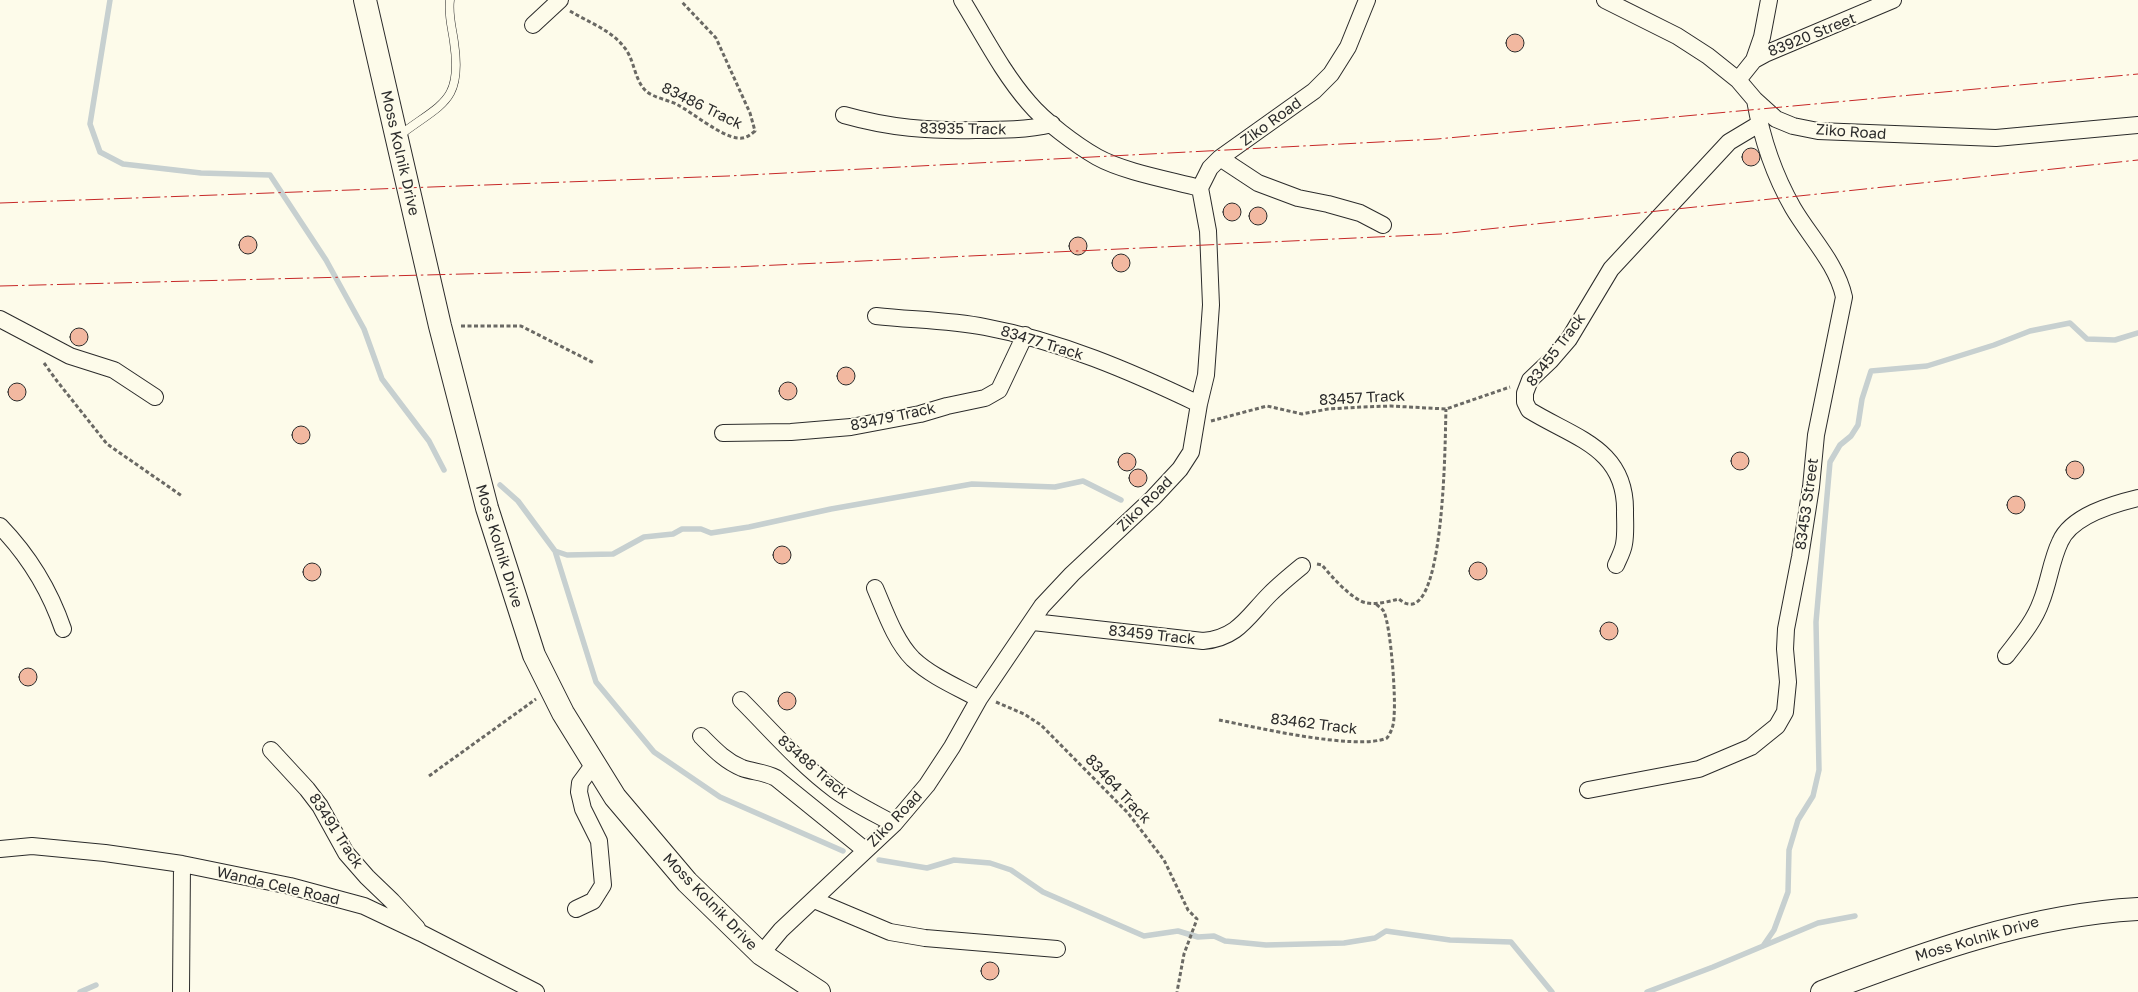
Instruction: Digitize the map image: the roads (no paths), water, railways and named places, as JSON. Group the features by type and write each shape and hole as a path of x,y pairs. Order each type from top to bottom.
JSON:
{"main road":[{"name":"Moss Kolnik Drive","path":"365,0 440,326 487,508 527,637 550,688 562,713 615,797 687,882 761,954 819,992"},
{"name":"Moss Kolnik Drive","path":"1822,992 1913,957 2042,921 2138,909"}],"street":[{"path":"962,0 1018,89 1030,104 1066,136 1099,158 1145,174 1200,188"},
{"name":"Ziko Road","path":"761,954 781,930 894,824 928,785 979,699 1056,590 1153,498 1180,468 1191,452 1206,375 1211,305 1208,231 1200,188 1210,168 1220,158 1314,91 1331,74 1348,46 1367,0"},
{"name":"Ziko Road","path":"1605,0 1677,36 1708,56 1738,80 1755,100 1776,119 1793,126 1818,131 1996,138 2138,125"},
{"path":"1754,60 1762,37 1769,0"},
{"name":"83920 Street","path":"1738,80 1754,60 1794,40 1868,12 1893,0"},
{"path":"534,25 558,2"},
{"name":"83453 Street","path":"1588,790 1699,769 1751,747 1776,726 1784,712 1788,682 1785,650 1786,629 1811,487 1816,436 1844,297 1841,284 1834,270 1797,214 1776,173 1762,137 1755,100"},
{"name":"83935 Track","path":"844,115 866,121 924,131 1022,130 1052,124"},
{"name":"83455 Track","path":"1616,565 1625,543 1624,490 1619,476 1610,460 1587,442 1529,410 1525,402 1525,393 1530,380 1554,357 1569,339 1611,268 1729,142 1759,124"},
{"path":"1220,158 1258,183 1298,198 1360,213 1383,225"},
{"name":"83477 Track","path":"876,316 983,327 1025,335 1132,373 1198,410"},
{"path":"0,319 70,356 114,370 154,397"},
{"name":"83479 Track","path":"723,433 791,432 852,427 920,414 986,398 999,390 1025,335"},
{"path":"2006,656 2031,623 2041,602 2060,541 2076,524 2091,514 2113,504 2138,498"},
{"path":"0,526 19,546 37,570 55,605 63,628"},
{"name":"83459 Track","path":"1032,622 1203,641 1213,640 1238,630 1270,594 1302,566"},
{"path":"875,588 903,646 912,658 944,680 979,699"},
{"name":"83488 Track","path":"741,700 808,767 834,789 863,808 894,824"},
{"path":"701,736 723,758 743,768 766,773 776,778 865,850"},
{"name":"83491 Track","path":"271,750 312,794 346,852 367,877 422,933"},
{"path":"576,909 593,901 603,884 599,841 583,809 579,792 580,783 594,764"},
{"name":"Wanda Cele Road","path":"0,849 32,846 105,853 182,864 290,886 364,906 422,933 536,992"},
{"path":"181,992 182,864"},
{"path":"814,900 890,932 925,938 1057,949"}],"lane":[{"path":"396,138 440,106 450,95 455,81 456,57 448,13 450,0"}],"waterway":[{"path":"110,0 90,124 100,152 123,164 201,173 270,175 326,260 364,329 382,379 429,441 444,470"},
{"path":"1763,946 1774,930 1788,892 1789,850 1798,820 1813,796 1819,770 1816,622 1830,462 1840,445 1851,436 1858,425 1862,399 1871,371 1927,366 1994,345 2030,331 2070,323 2087,339 2115,340 2138,333"},
{"path":"555,551 567,555 613,554 644,537 673,534 682,529 701,529 711,533 972,484 1055,487 1083,481 1121,500"},
{"path":"500,485 518,501 555,551 596,682 654,752 720,797 843,851"},
{"path":"879,860 927,868 954,860 990,863 1011,870 1043,892 1144,936 1178,931 1198,937 1214,936 1225,941 1266,945 1344,943 1375,938 1386,931 1450,940 1511,942 1552,992"},
{"path":"1647,992 1713,967 1818,923 1855,916"},
{"path":"80,992 96,985"}]}
